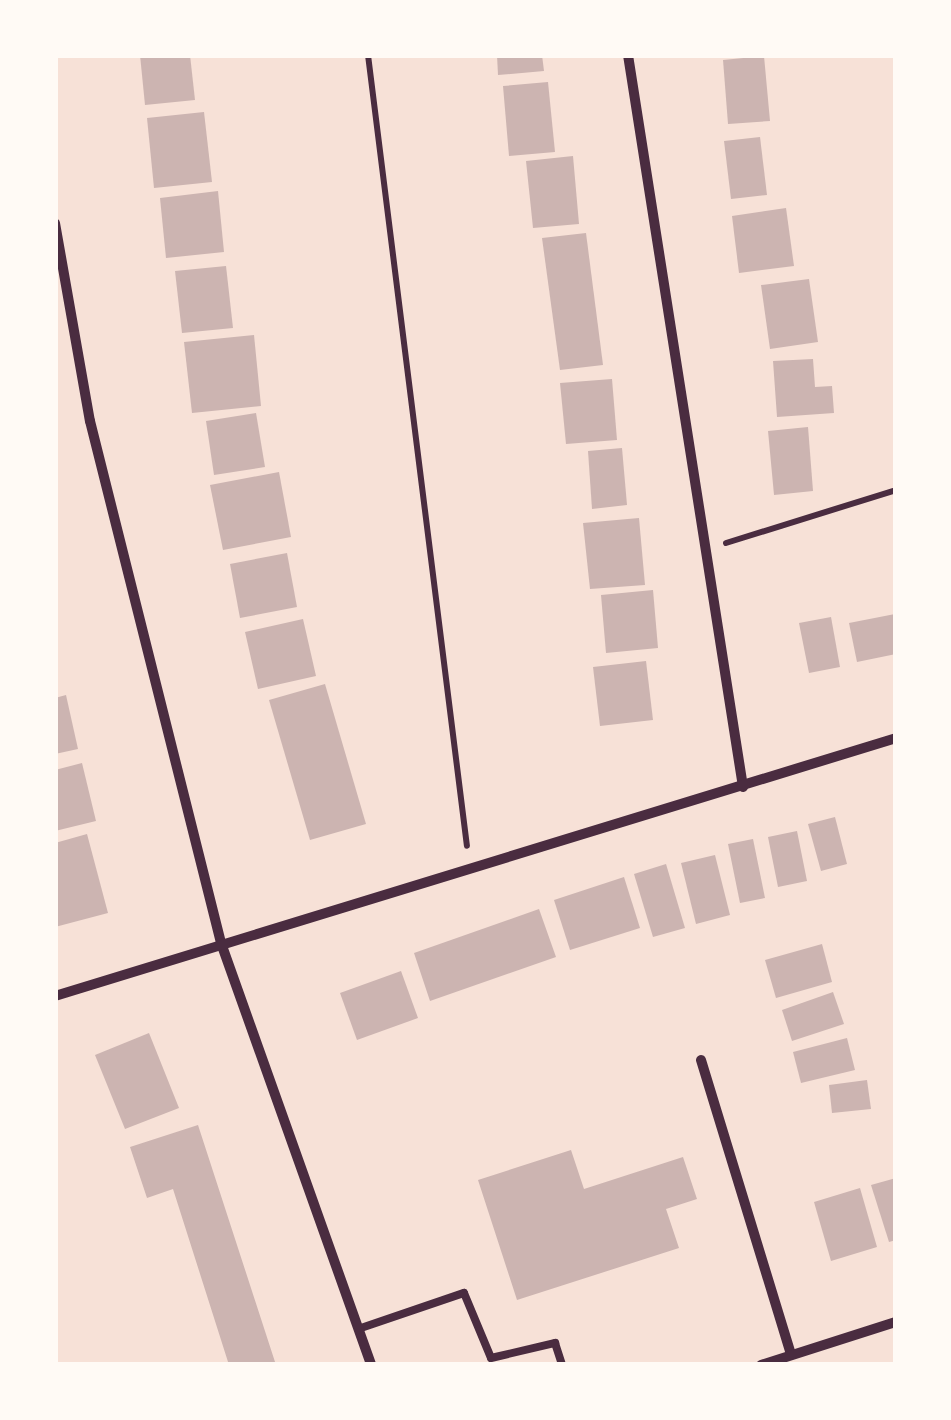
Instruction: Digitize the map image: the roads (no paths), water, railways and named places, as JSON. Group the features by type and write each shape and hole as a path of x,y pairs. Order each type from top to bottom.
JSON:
{"street":[{"path":"628,55 743,787"},
{"path":"55,223 90,421 221,943 370,1365"},
{"path":"55,996 896,738"},
{"path":"701,1060 791,1355"},
{"path":"762,1365 896,1322"}],"lane":[{"path":"358,1329 464,1292 492,1358 554,1343 562,1365"}]}
